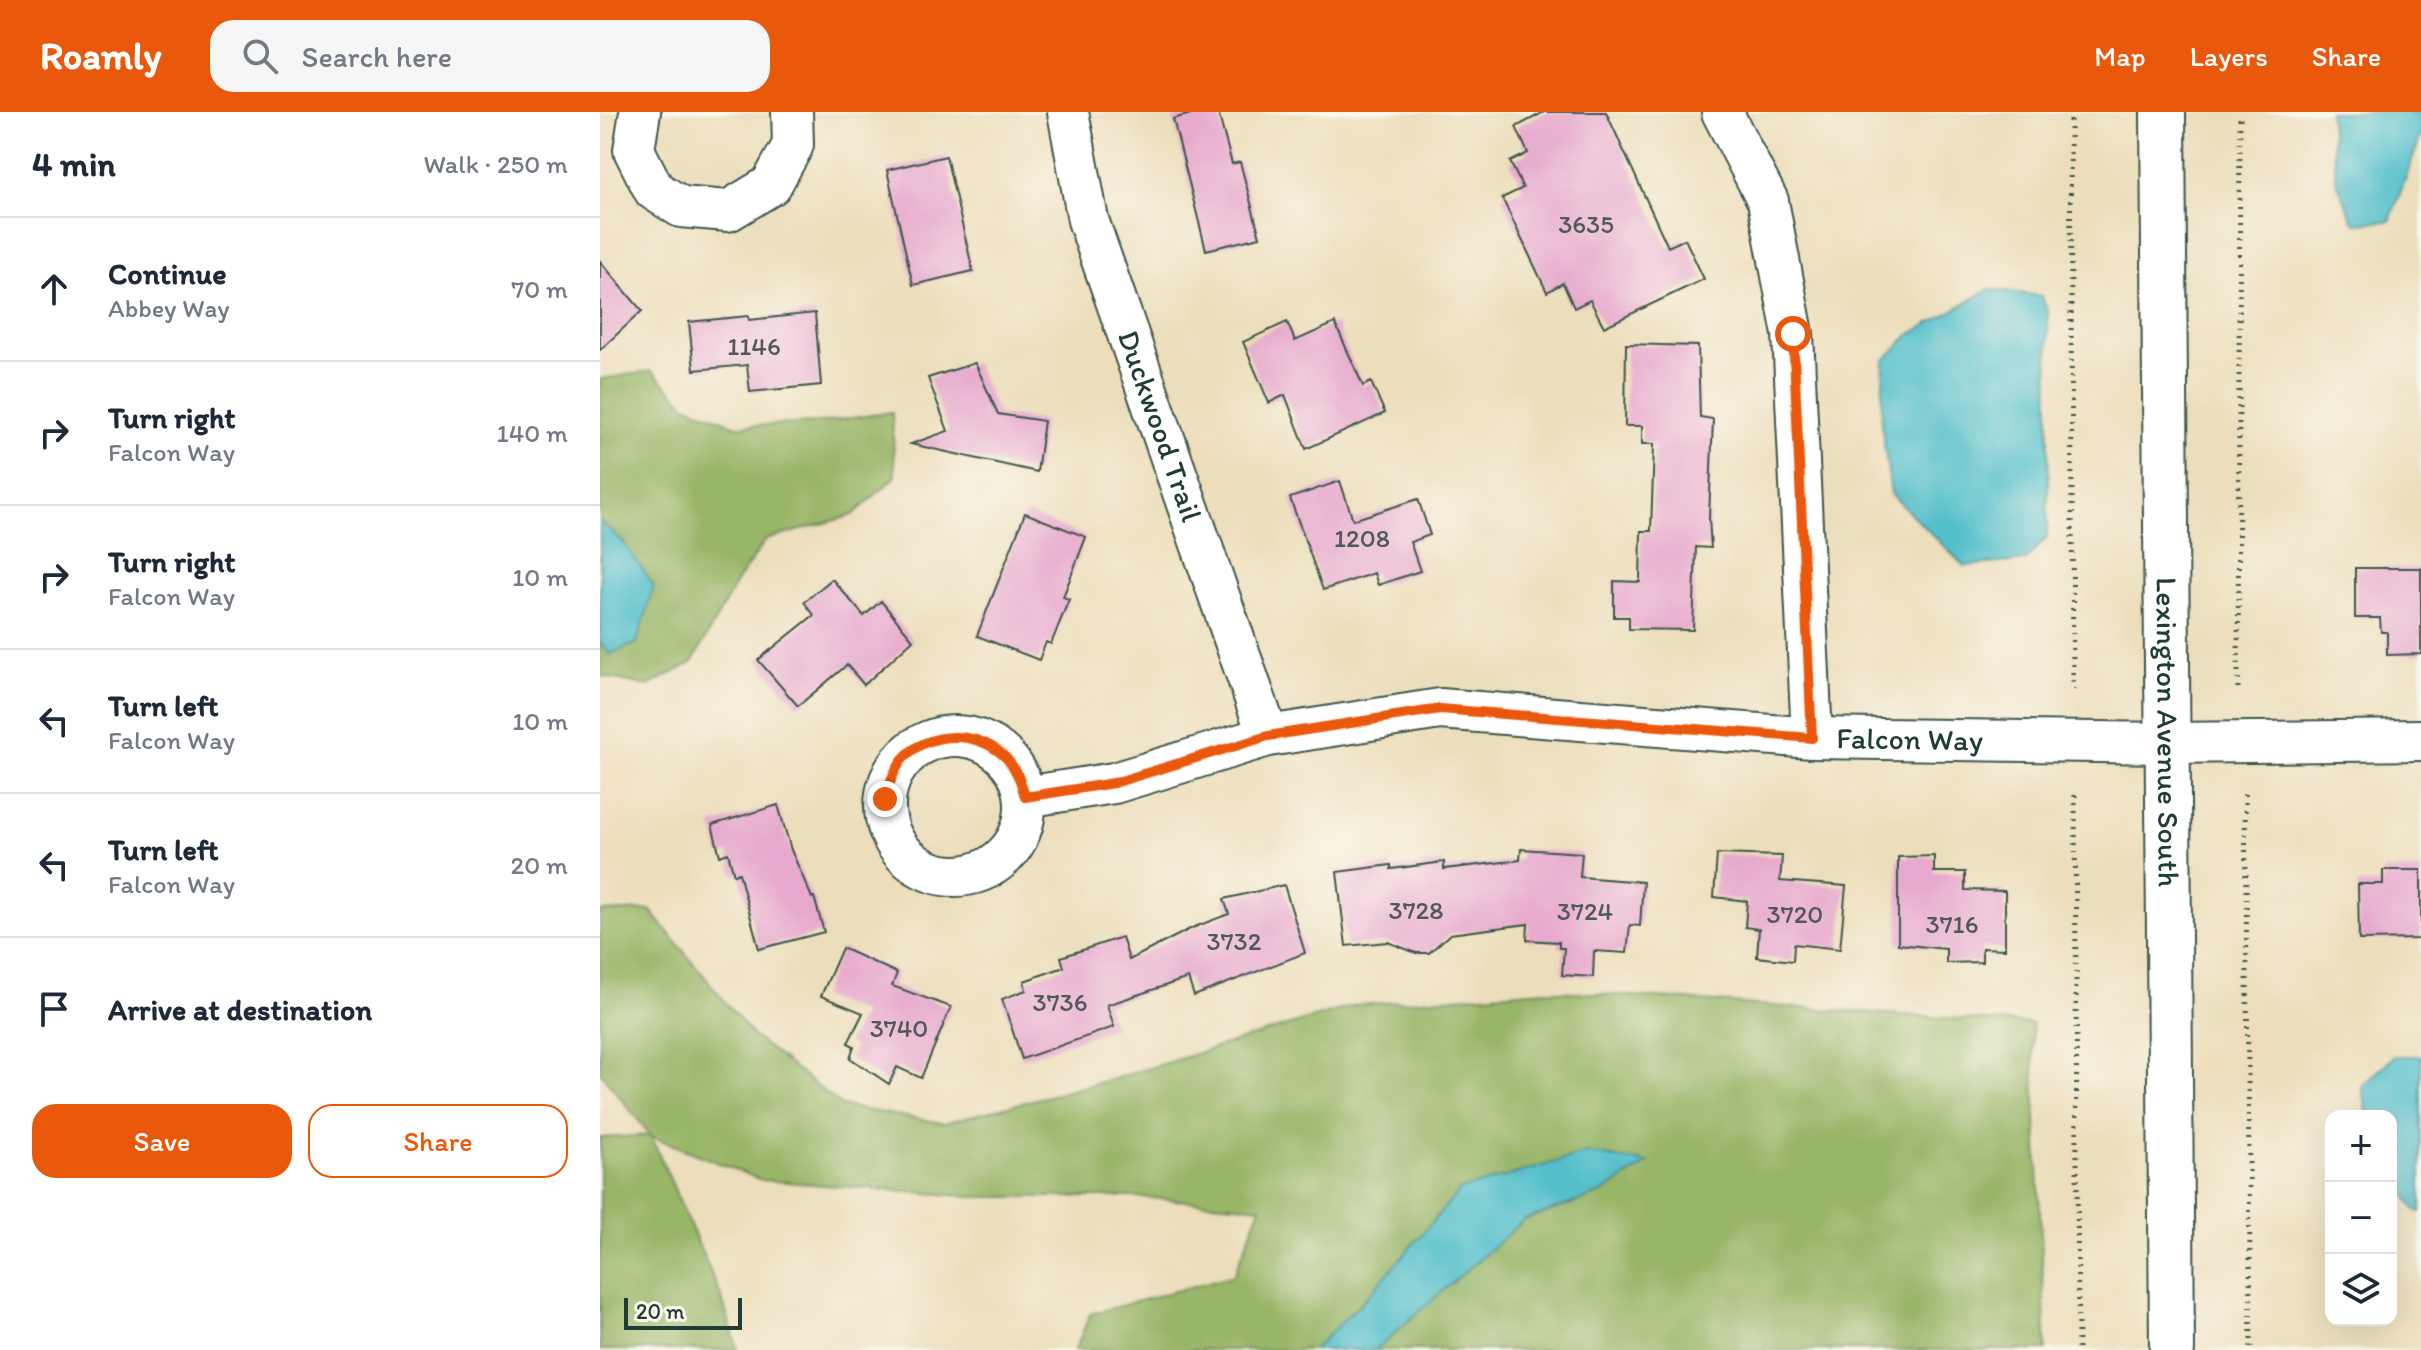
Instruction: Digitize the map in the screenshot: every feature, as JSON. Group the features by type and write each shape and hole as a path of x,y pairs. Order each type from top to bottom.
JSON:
{"street":[{"path":"640,112 634,150 654,190 681,207 728,211 771,185 793,145 792,112"},
{"name":"Duckwood Trail","path":"1068,112 1088,220 1268,736"},
{"path":"1722,112 1768,201 1793,334 1812,738"},
{"name":"Lexington Avenue South","path":"2163,112 2172,1350"},
{"name":"Falcon Way","path":"1025,797 1114,783 1268,736 1440,709 1812,738 2168,743 2421,740"}],"path":[{"path":"2070,112 2073,689"},
{"path":"2238,688 2240,112"},
{"path":"2245,794 2251,1350"},
{"path":"2075,795 2078,1350"}],"green space":[{"path":"652,371 686,405 737,426 819,423 892,412 895,477 853,515 766,540 737,581 692,663 648,686 600,676 600,642 610,654 624,543 600,521 600,379"},
{"path":"650,910 753,1036 842,1106 943,1123 1113,1079 1356,1005 1544,990 2032,1024 2046,1350 1375,1350 1524,1220 1602,1193 1587,1153 1368,1296 1313,1350 1075,1350 1090,1314 1234,1275 1261,1207 1137,1197 978,1197 761,1180 651,1136 721,1296 738,1350 600,1350 600,1138 650,1135 600,1072 600,912"}],"water":[{"path":"2329,112 2421,112 2421,136 2390,221 2354,223 2336,179"},
{"path":"1990,289 2041,296 2048,311 2047,537 2025,561 1964,566 1891,494 1881,423 1884,361 1909,335"},
{"path":"600,521 624,543 654,586 637,643 610,654 600,642"},
{"path":"2394,1056 2421,1056 2421,1212 2415,1210 2397,1180 2397,1110 2367,1110 2362,1086"},
{"path":"1587,1153 1648,1163 1602,1193 1524,1220 1375,1350 1313,1350 1368,1296 1460,1190"}],"building":[{"path":"1198,112 1218,112 1232,164 1240,162 1260,237 1206,250 1173,119"},
{"path":"1544,112 1606,112 1668,247 1685,239 1704,279 1604,327 1590,300 1574,308 1563,283 1547,292 1502,198 1523,188 1510,162 1528,153 1516,127"},
{"path":"946,156 973,271 913,285 887,170"},
{"path":"600,261 642,311 600,350"},
{"path":"815,313 821,385 750,392 747,365 694,370 689,322"},
{"path":"1287,322 1295,341 1335,323 1363,386 1371,382 1385,413 1306,449 1285,395 1269,403 1243,342"},
{"path":"1626,344 1698,346 1700,417 1713,419 1709,518 1711,548 1696,547 1693,630 1629,629 1629,617 1614,617 1614,581 1640,582 1641,531 1651,531 1654,444 1642,444 1642,426 1625,426"},
{"path":"975,363 998,414 1044,421 1037,472 911,444 948,431 928,378"},
{"path":"1340,481 1353,520 1418,499 1430,535 1410,542 1420,571 1378,585 1374,573 1323,590 1290,498"},
{"path":"1025,513 1086,537 1063,597 1069,599 1051,644 1046,642 1039,660 977,636"},
{"path":"2355,568 2421,568 2421,654 2387,655 2387,632 2381,632 2380,618 2355,618"},
{"path":"832,579 864,616 881,601 913,640 864,685 847,665 798,706 758,660 814,615 804,602"},
{"path":"778,805 791,850 814,897 824,932 759,949 739,873 734,875 728,853 720,856 712,825"},
{"path":"1521,849 1582,853 1580,877 1643,882 1640,926 1630,925 1627,953 1594,951 1593,977 1562,975 1564,948 1559,948 1559,942 1527,940 1528,924 1450,934 1429,953 1416,953 1388,942 1346,946 1337,872 1444,862 1444,869 1520,860"},
{"path":"1717,854 1782,856 1780,881 1846,886 1840,949 1794,944 1793,961 1757,957 1759,929 1745,927 1747,901 1714,897"},
{"path":"1934,856 1934,872 1965,872 1965,890 2005,891 2005,949 1982,948 1982,962 1946,963 1946,949 1898,944 1898,857"},
{"path":"2383,870 2421,870 2421,939 2359,940 2358,884 2383,884"},
{"path":"1284,885 1305,953 1194,996 1188,978 1107,1005 1114,1027 1022,1059 1002,999 1026,990 1024,981 1064,967 1061,957 1122,937 1129,960 1192,928 1229,914 1224,899"},
{"path":"842,948 897,973 892,986 951,1007 921,1078 897,1067 889,1084 850,1058 854,1046 848,1043 863,1013 821,996"}],"route":[{"path":"885,799 891,777 904,758 922,744 943,737 966,737 987,744 1006,757 1019,775 1025,797 1114,783 1268,736 1440,709 1812,738 1793,334"}]}
